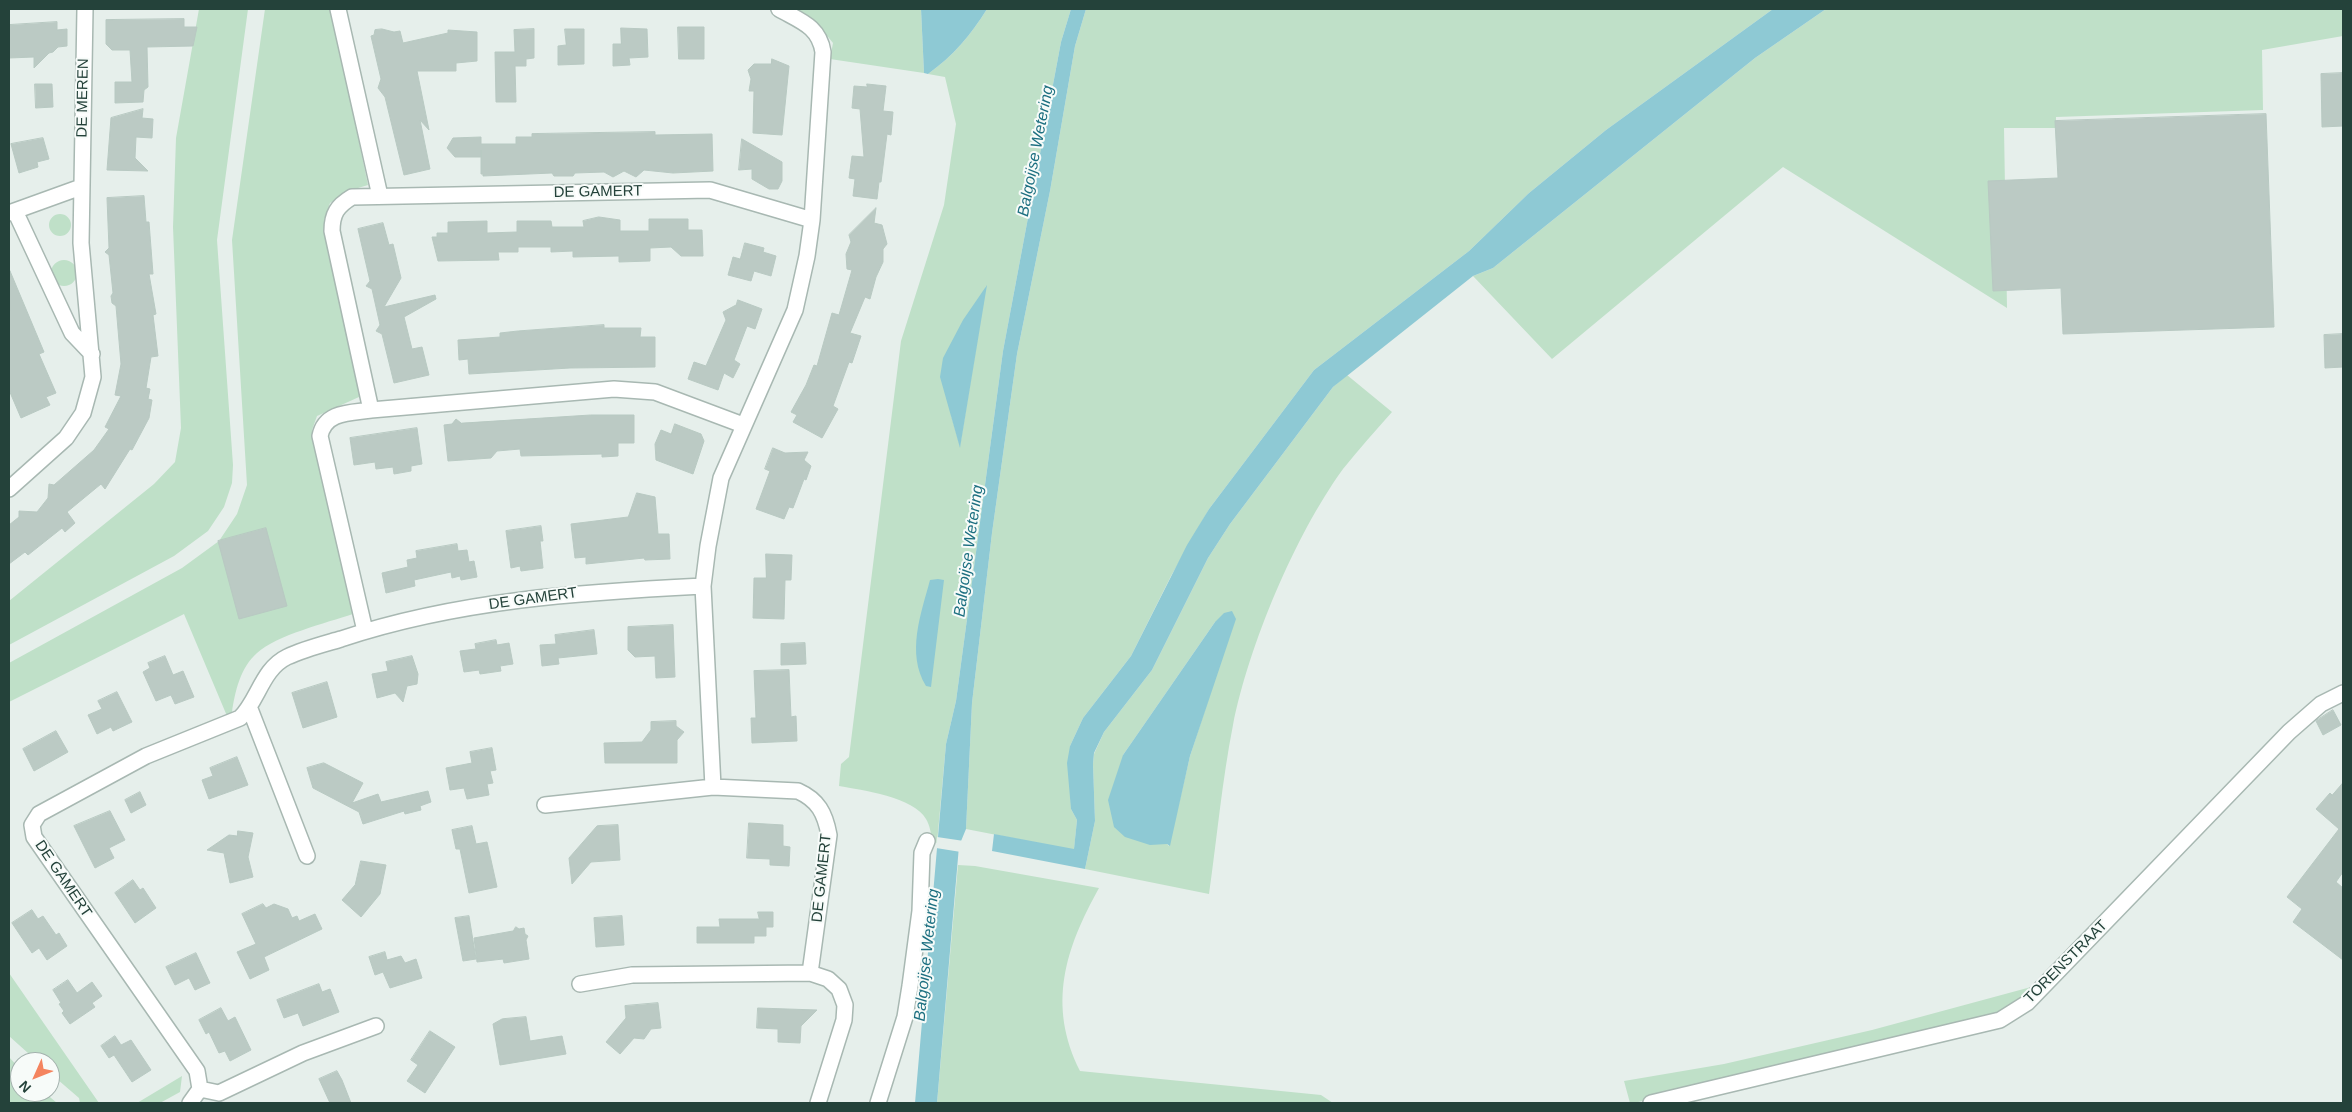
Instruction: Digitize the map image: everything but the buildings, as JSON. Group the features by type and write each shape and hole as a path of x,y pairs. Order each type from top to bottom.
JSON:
{"street":[{"name":"DE MEREN","path":"9,489 66,438 83,413 92,377 92,354 81,243 85,9"},
{"path":"338,9 380,196"},
{"path":"713,787 704,586 708,546 721,478 795,310 807,256 812,220 823,52 821,38 813,29 779,9"},
{"path":"81,187 12,212 72,333 92,354"},
{"name":"DE GAMERT","path":"371,410 332,231 332,216 340,204 352,197 710,190 812,220"},
{"path":"365,631 320,436 321,429 327,421 336,415 371,410 614,389 655,392 743,425"},
{"name":"DE GAMERT","path":"200,1089 197,1071 34,837 32,826 39,814 146,756 240,718 250,709 261,682 286,657 365,631 448,611 579,592 704,586"},
{"name":"TORENSTRAAT","path":"1651,1103 2000,1020 2027,1003 2289,732 2321,704 2343,693"},
{"path":"250,709 307,856"},
{"name":"DE GAMERT","path":"545,805 713,787 798,791 808,795 819,805 826,817 829,835 810,973"},
{"path":"878,1103 905,1018 920,912 922,853 927,841"},
{"path":"580,984 632,975 810,973 828,979 839,988 845,1005 844,1020 818,1103"},
{"path":"190,1103 200,1089 219,1093 303,1053 376,1026"}],"green space":[{"path":"199,9 248,9 217,240 233,465 232,483 224,507 208,531 174,556 9,645 9,601 154,484 175,462 181,428 173,227 176,138"},
{"path":"265,9 329,9 332,13 368,185 348,191 330,203 324,221 328,254 360,377 359,397 317,416 312,430 353,614 289,635 257,653 242,673 232,712 227,716 184,614 9,702 9,663 182,568 219,541 237,514 247,485 232,240"},
{"path":"790,9 921,9 924,73 830,59 833,43 819,28"},
{"path":"987,9 1071,9 1061,42 1003,351 956,701 946,744 937,843 933,842 926,819 920,811 911,805 887,796 839,786 841,764 849,757 901,341 944,205 956,124 945,77 928,74 953,52","holes":["986,286 960,446 951,415"]},
{"path":"1086,9 1773,9 1606,130 1529,193 1469,251 1314,370 1209,509 1171,576 1131,656 1083,718 1070,746 1071,809 1077,820 1074,850 966,829 972,703 992,533 1017,354 1050,191 1075,46"},
{"path":"1826,9 2343,9 2343,36 2262,50 2263,110 2056,117 2056,128 2004,128 2007,308 1783,167 1552,359 1473,276 1493,268 1755,58"},
{"path":"60,214 68,217 71,225 68,233 60,236 52,233 49,225 52,217"},
{"path":"64,260 73,264 77,273 73,282 64,286 55,282 51,273 55,264"},
{"path":"1347,375 1392,412 1343,469 1325,496 1291,558 1262,626 1240,694 1233,725 1209,894 1085,869 1095,821 1094,754 1104,732 1152,670 1208,558 1230,524 1333,387","holes":["1215,622 1212,688 1190,756 1169,846 1123,755"]},
{"path":"958,865 975,866 1099,888 1077,933 1069,955 1064,978 1064,1023 1070,1047 1080,1071 1321,1095 1333,1103 937,1103"},
{"path":"9,973 99,1103 80,1103 79,1098 60,1082 60,1052 27,1052 9,1036"},
{"path":"2031,987 2016,1002 1997,1016 1634,1103 1630,1103 1624,1081 1724,1064 1872,1030"},
{"path":"9,1057 10,1102 57,1103 9,1103"},
{"path":"182,1076 180,1092 160,1103 137,1103"}],"water":[{"path":"921,9 987,9 975,28 961,44 946,60 928,74 924,73"},
{"path":"1071,9 1086,9 1075,46 1050,191 1017,354 992,533 972,703 966,829 959,846 937,1103 915,1103 946,744 956,701 1003,351 1061,42"},
{"path":"1773,9 1826,9 1755,58 1493,268 1473,276 1333,387 1230,524 1208,558 1152,670 1104,732 1094,753 1095,821 1085,869 992,851 994,834 1074,849 1077,820 1071,809 1067,763 1070,746 1083,718 1131,656 1187,545 1209,509 1314,370 1469,251 1529,193 1606,130"},
{"path":"987,285 960,448 940,377 943,358 963,320"},
{"path":"930,580 944,580 931,687 926,686 920,673 916,647 917,633"},
{"path":"1232,611 1236,619 1190,756 1170,846 1167,844 1150,845 1125,837 1114,827 1108,800 1123,755 1215,622 1224,613"}],"pier":[{"path":"937,837 964,841 961,852 936,848"}],"water label":[{"name":"Balgoijse Wetering","path":"1036,151"},
{"name":"Balgoijse Wetering","path":"969,551"},
{"name":"Balgoijse Wetering","path":"927,955"}]}
